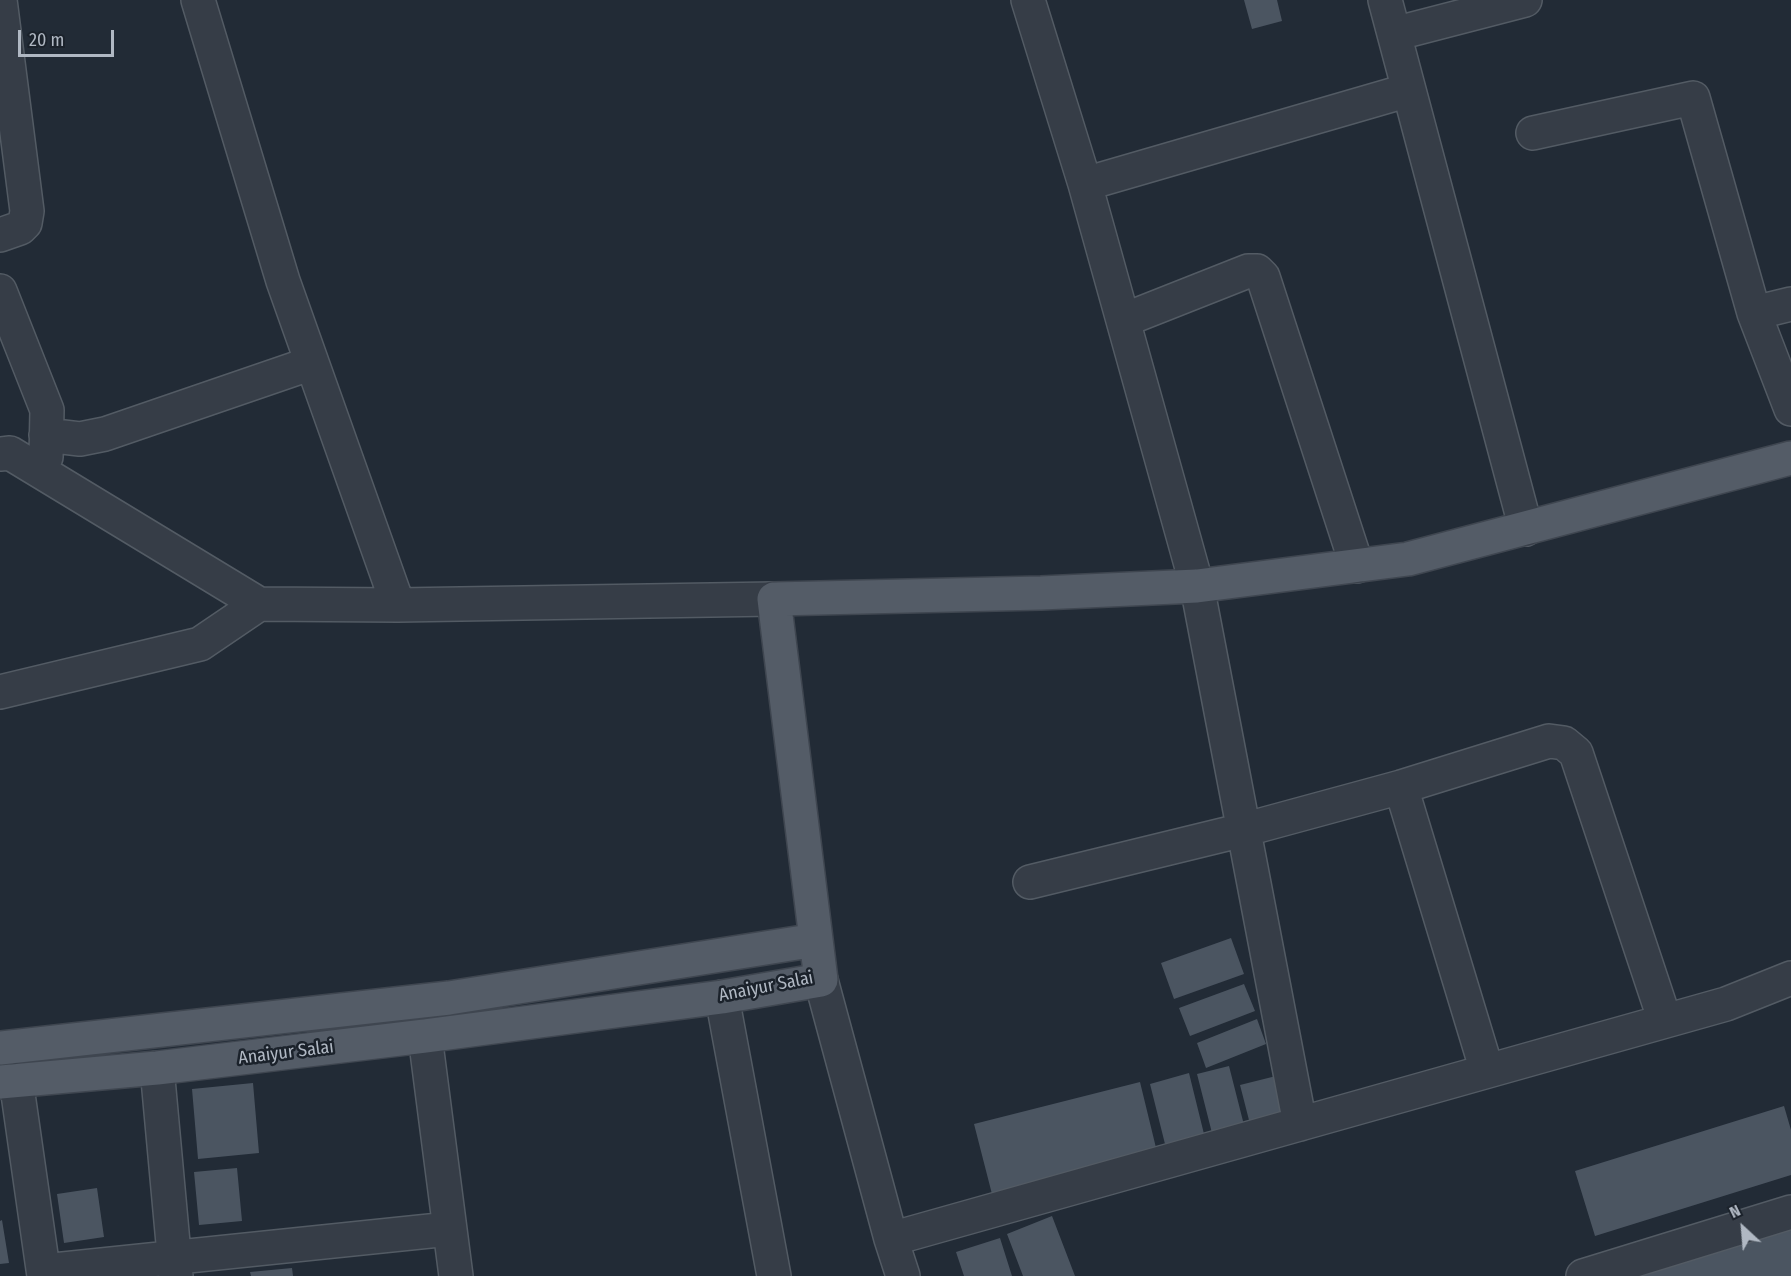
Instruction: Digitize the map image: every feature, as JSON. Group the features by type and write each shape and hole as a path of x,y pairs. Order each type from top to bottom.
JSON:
{"main road":[{"path":"816,940 774,599 1041,593 1197,586 1408,559 1791,458"},
{"name":"Anaiyur Salai","path":"0,1048 448,998 816,940 821,980 722,997 425,1036 157,1068 8,1081"}],"street":[{"path":"0,0 27,211 25,223 20,228 0,235"},
{"path":"198,0 284,281 398,605"},
{"path":"1028,0 1085,184 1197,586 1300,1124"},
{"path":"1385,0 1527,528"},
{"path":"1394,34 1525,0"},
{"path":"1085,184 1409,90"},
{"path":"1533,133 1693,98 1754,314 1791,409"},
{"path":"1124,320 1248,271 1257,271 1263,277 1357,566"},
{"path":"0,291 47,410 45,474"},
{"path":"1754,314 1791,304"},
{"path":"46,435 80,440 105,434 312,363"},
{"path":"0,454 10,453 259,604 398,605 774,599"},
{"path":"0,692 200,644 259,604"},
{"path":"1030,882 1243,830 1401,787 1549,741 1564,743 1576,753 1665,1021"},
{"path":"1401,787 1487,1071"},
{"path":"891,1239 1726,1004 1791,978"},
{"path":"821,980 903,1276"},
{"path":"722,997 774,1276"},
{"path":"425,1036 456,1276"},
{"path":"157,1068 175,1266"},
{"path":"8,1081 44,1274 175,1266 449,1229"},
{"path":"1582,1276 1791,1212"}],"building":[{"path":"1244,0 1277,0 1282,21 1252,29"},
{"path":"1231,938 1244,974 1174,999 1161,963"},
{"path":"1244,984 1255,1011 1190,1036 1179,1008"},
{"path":"1257,1019 1266,1044 1206,1068 1197,1043"},
{"path":"1229,1066 1244,1125 1212,1133 1197,1074"},
{"path":"1189,1073 1204,1134 1165,1144 1150,1084"},
{"path":"1280,1075 1290,1114 1250,1124 1240,1085"},
{"path":"1140,1082 1158,1156 993,1198 974,1124"},
{"path":"253,1083 259,1153 198,1159 192,1089"},
{"path":"1784,1106 1791,1130 1791,1175 1595,1236 1575,1171"},
{"path":"237,1168 242,1221 199,1225 194,1172"},
{"path":"97,1188 104,1237 64,1243 57,1194"},
{"path":"1052,1216 1075,1276 1023,1276 1007,1234"},
{"path":"2,1220 9,1263 0,1264 0,1221"},
{"path":"1791,1220 1791,1276 1613,1276"},
{"path":"1000,1238 1012,1276 964,1276 956,1252"},
{"path":"292,1268 293,1276 251,1276 250,1272"}]}
